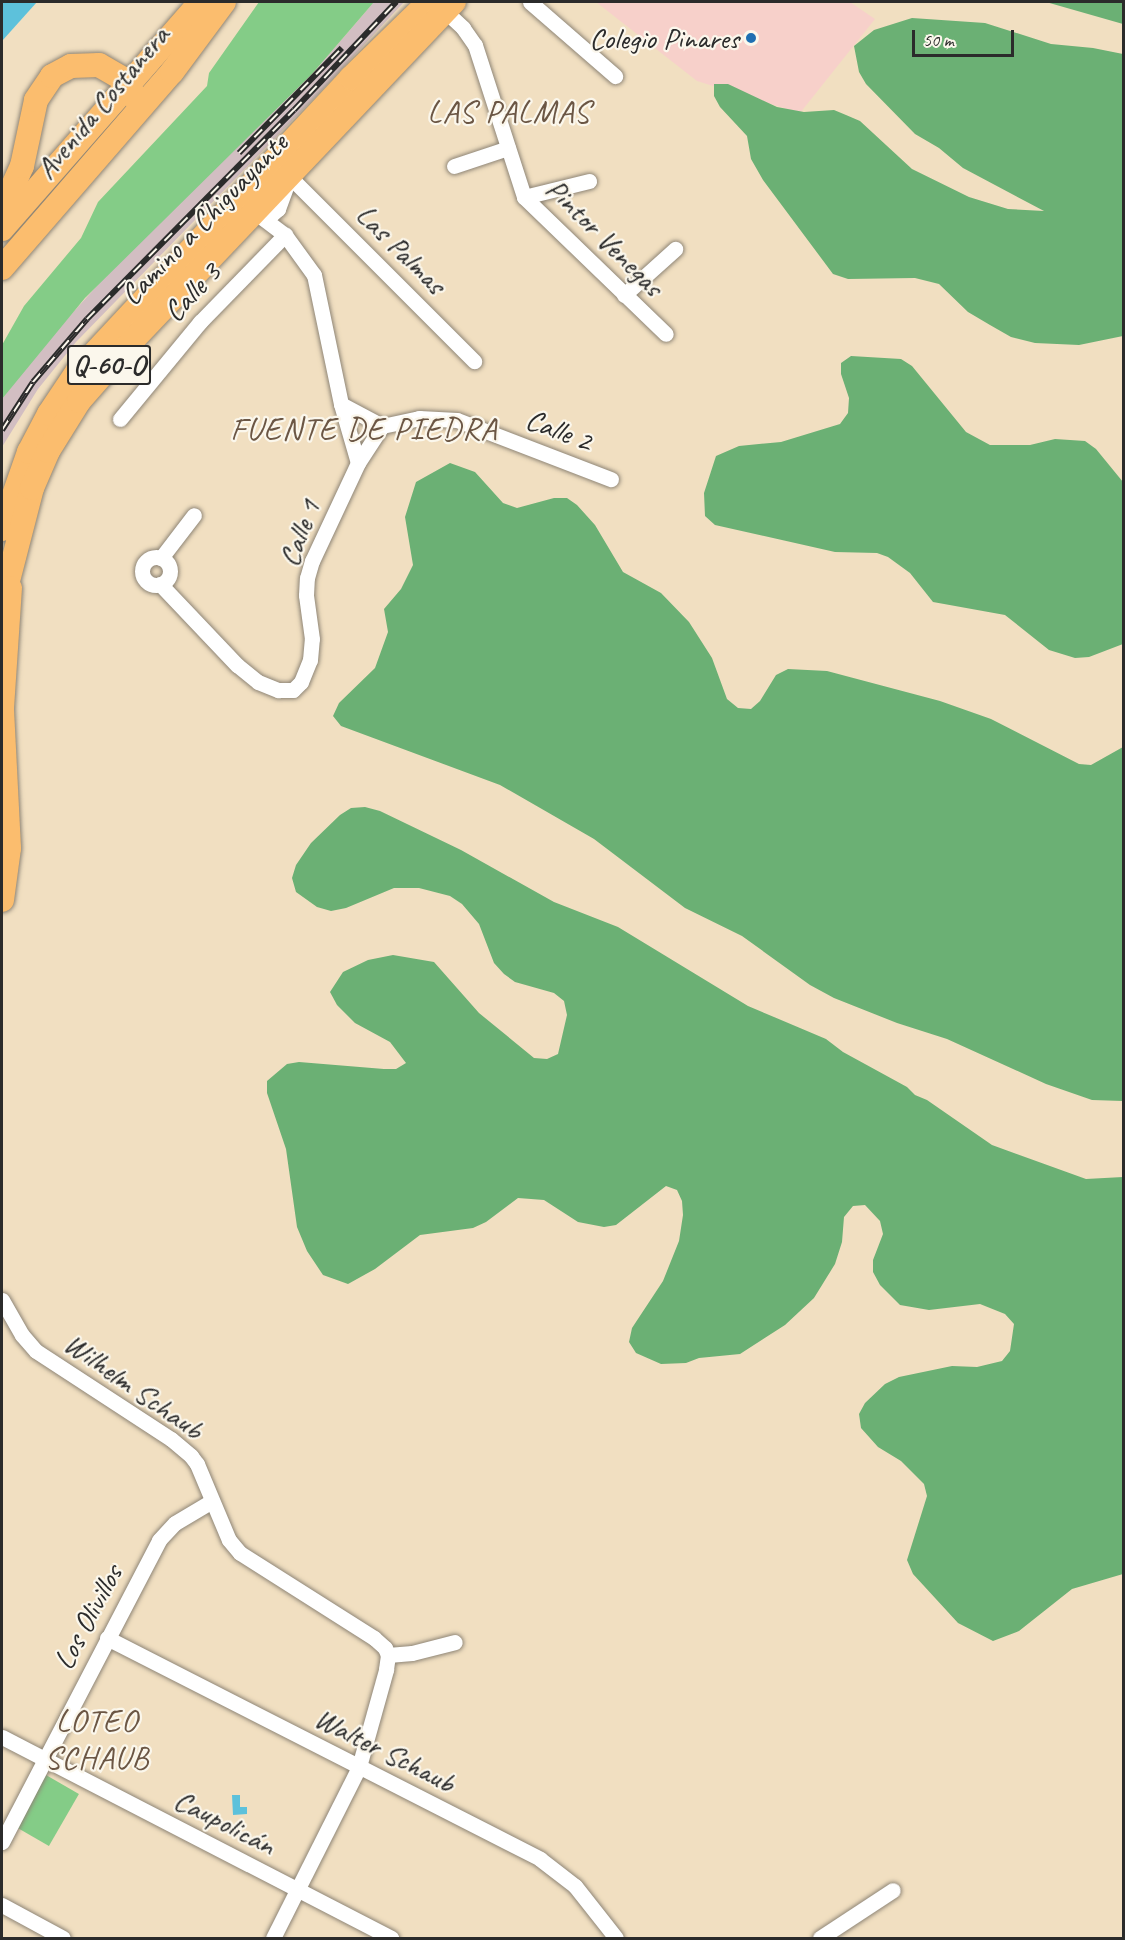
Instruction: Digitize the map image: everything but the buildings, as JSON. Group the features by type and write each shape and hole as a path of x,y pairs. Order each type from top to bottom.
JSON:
{"main road":[{"name":"Avenida Costanera","path":"2,229 130,86 201,2"},
{"name":"Avenida Costanera","path":"2,268 138,113 224,2"},
{"name":"Camino a Chiguayante","path":"2,604 14,550 36,476 55,439 79,401 112,362 263,213 289,176 442,5"},
{"name":"Camino a Chiguayante","path":"2,529 29,452 67,385 95,351 381,47 442,5"},
{"path":"2,210 22,166 36,100 52,76 71,66 88,64 111,70 130,86 138,113"},
{"path":"258,178 263,213"},
{"path":"2,486 28,436 67,385"},
{"path":"2,900 9,859 5,835 2,708 14,550"}],"street":[{"path":"530,2 615,76"},
{"name":"Pintor Venegas","path":"442,5 475,45 524,197 666,334"},
{"path":"454,166 508,148"},
{"name":"Las Palmas","path":"289,176 474,361"},
{"path":"524,197 589,181"},
{"path":"263,213 285,235 314,276 341,404 358,463"},
{"name":"Calle 3","path":"120,419 200,322 285,235"},
{"path":"624,295 675,249"},
{"path":"341,404 382,426 358,463"},
{"name":"Calle 2","path":"382,426 419,418 457,420 611,479"},
{"name":"Calle 1","path":"194,515 161,558 148,559 142,570 147,582 160,584 237,665 258,682 278,690 293,690 301,682 310,660 312,639 306,595 312,561 358,463"},
{"path":"160,584 167,579 170,571 167,563 161,558"},
{"name":"Wilhelm Schaub","path":"2,1300 22,1335 36,1351 184,1449 197,1464 228,1540 240,1553 381,1642 388,1655"},
{"name":"Los Olivillos","path":"2,1842 163,1534 183,1518 212,1501"},
{"name":"Walter Schaub","path":"108,1638 554,1868 584,1896 616,1938"},
{"path":"273,1938 359,1767 386,1670 388,1655 412,1653 455,1642"},
{"name":"Caupolicán","path":"2,1737 391,1938"},
{"path":"820,1938 893,1890"},
{"path":"2,1905 63,1938"}],"shaded area":[{"path":"374,2 404,2 320,92 76,342 38,389 2,447 2,399 40,349 114,267 312,74"},
{"name":"Colegio Pinares","path":"596,2 850,2 875,19 800,113 697,81"}],"green space":[{"path":"259,2 374,2 312,74 85,298 2,399 2,345 24,306 81,238 98,202 207,86 209,73"},
{"path":"1046,2 1123,2 1123,24"},
{"path":"912,18 985,23 1051,44 1093,48 1123,54 1123,336 1079,345 1035,343 1011,337 968,312 939,284 915,278 848,279 833,274 763,180 751,159 747,136 720,107 714,96 714,84 728,84 777,107 804,112 834,110 860,121 912,169 969,197 1008,209 1044,211 963,168 939,148 915,134 866,84 859,72 854,46 874,30"},
{"path":"851,356 901,359 912,366 966,432 990,445 1030,445 1055,439 1085,441 1096,449 1123,482 1123,644 1089,657 1075,658 1049,650 1005,615 933,602 910,573 888,557 877,553 835,552 715,525 705,516 704,493 716,456 739,446 781,442 840,424 848,413 849,398 841,374 841,363"},
{"path":"450,463 475,472 503,503 517,508 554,498 567,498 577,505 595,525 623,572 661,593 689,622 712,658 727,699 738,708 751,709 760,701 776,675 788,669 827,671 940,701 991,719 1079,764 1091,765 1123,747 1123,1101 1092,1100 1046,1084 947,1039 897,1023 834,998 810,985 742,936 685,908 594,839 500,785 341,726 333,716 339,703 375,668 388,632 384,609 401,589 413,565 405,517 416,482"},
{"path":"365,807 380,811 461,850 554,902 618,927 748,1006 826,1039 843,1052 907,1087 915,1095 927,1100 992,1145 1086,1179 1123,1177 1123,1574 1072,1589 1019,1631 993,1641 958,1623 913,1574 907,1560 927,1496 924,1484 901,1461 878,1447 861,1428 859,1414 865,1403 885,1384 899,1377 952,1366 977,1367 1002,1361 1010,1351 1014,1324 1005,1314 980,1304 929,1310 900,1305 880,1285 873,1272 873,1260 883,1234 880,1221 865,1205 853,1206 844,1217 842,1242 835,1264 814,1298 785,1325 740,1354 699,1358 686,1363 661,1364 636,1353 629,1342 632,1328 663,1281 679,1241 683,1215 682,1201 677,1190 666,1186 616,1225 604,1227 578,1222 544,1200 518,1198 486,1222 473,1228 420,1235 375,1269 348,1284 323,1275 307,1251 297,1227 286,1149 267,1093 267,1081 287,1064 299,1062 384,1069 396,1069 406,1063 390,1042 355,1023 337,1005 330,992 343,972 368,960 393,955 434,962 479,1013 534,1058 547,1059 558,1054 567,1015 564,1001 554,993 515,982 504,974 494,963 479,924 462,904 450,896 419,888 394,888 346,908 331,911 317,907 296,892 292,878 296,865 311,843 340,815 351,808"},
{"path":"46,1775 79,1794 49,1846 16,1827"}],"water":[{"path":"2,2 37,2 2,41"},
{"path":"232,1795 240,1795 240,1807 247,1807 247,1814 233,1815"}],"railway":[{"path":"2,430 33,382 87,319 294,110 396,2"},
{"path":"239,153 342,48"}],"place":[{"name":"Colegio Pinares","path":"751,38"}],"district":[{"name":"LAS PALMAS","path":"509,112"},
{"name":"FUENTE DE PIEDRA","path":"364,429"},
{"name":"LOTEO SCHAUB","path":"97,1740"}]}
